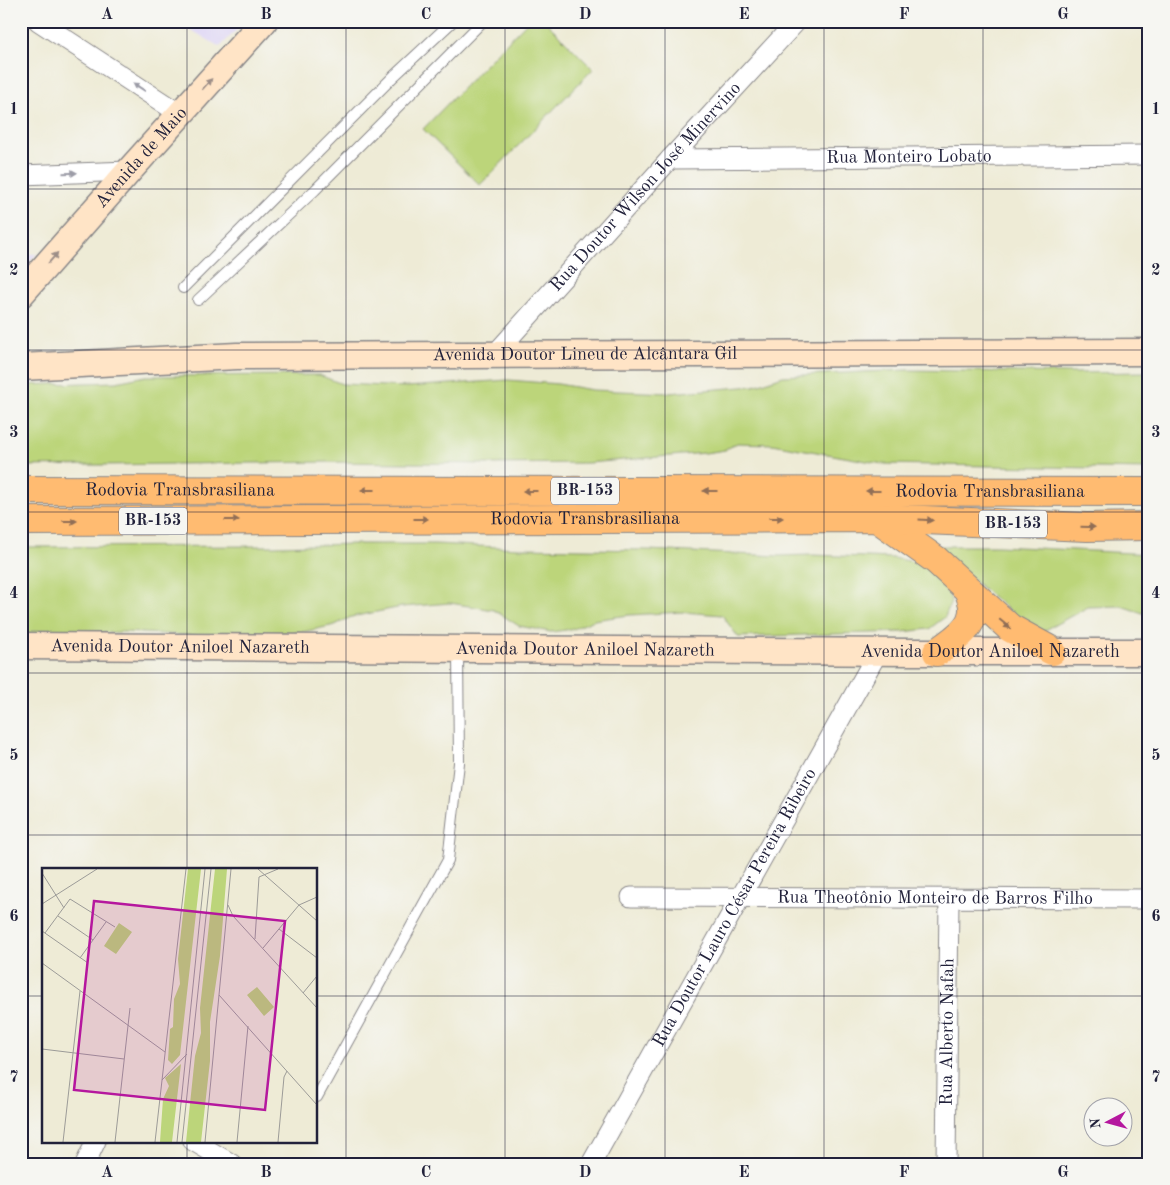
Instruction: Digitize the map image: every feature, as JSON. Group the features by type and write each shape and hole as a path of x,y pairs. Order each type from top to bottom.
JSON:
{"highway":[{"name":"Rodovia Transbrasiliana","path":"21,490 1149,492"},
{"name":"Rodovia Transbrasiliana","path":"21,521 877,518 1087,527 1149,526"},
{"path":"877,518 936,560 1010,628 1052,651"},
{"path":"936,652 956,638 968,624 974,609 969,591"}],"main road":[{"name":"Avenida de Maio","path":"21,294 264,21"},
{"name":"Avenida Doutor Lineu de Alcântara Gil","path":"25,365 237,356 1149,352"},
{"name":"Avenida Doutor Aniloel Nazareth","path":"21,646 1149,652"}],"street":[{"name":"Rua Doutor Wilson José Minervino","path":"495,354 797,21"},
{"path":"48,24 180,114"},
{"name":"Rua Monteiro Lobato","path":"670,159 1149,155"},
{"path":"21,175 129,171"},
{"name":"Rua Doutor Lauro César Pereira Ribeiro","path":"591,1164 878,652"},
{"name":"Rua Theotônio Monteiro de Barros Filho","path":"630,897 1149,899"},
{"name":"Rua Alberto Nafah","path":"946,1164 949,899"},
{"path":"85,1164 96,1142"},
{"path":"195,1142 232,1164"}],"lane":[{"path":"183,288 394,76 453,21"},
{"path":"198,300 315,190 483,21"},
{"path":"318,1096 448,860 459,764 458,649"}],"shaded area":[{"path":"176,21 245,21 220,47"},
{"path":"21,254 37,254 21,269"}],"green space":[{"path":"528,21 545,21 593,69 480,185 423,129"},
{"path":"907,370 1073,373 1149,372 1149,469 883,464 772,444 737,443 725,450 705,453 588,463 332,462 21,466 21,385 116,382 146,376 319,375 342,384 407,387 508,380 558,384 592,390 669,393 754,386 783,376"},
{"path":"435,544 892,558 915,562 935,572 946,583 951,601 945,617 929,629 902,632 738,637 722,615 683,612 629,615 594,620 573,629 551,632 519,626 494,610 450,603 402,607 351,617 335,625 303,632 202,636 123,632 21,636 21,547"},
{"path":"941,546 999,546 1149,554 1149,615 1121,606 1088,607 1038,634 938,551"}]}
